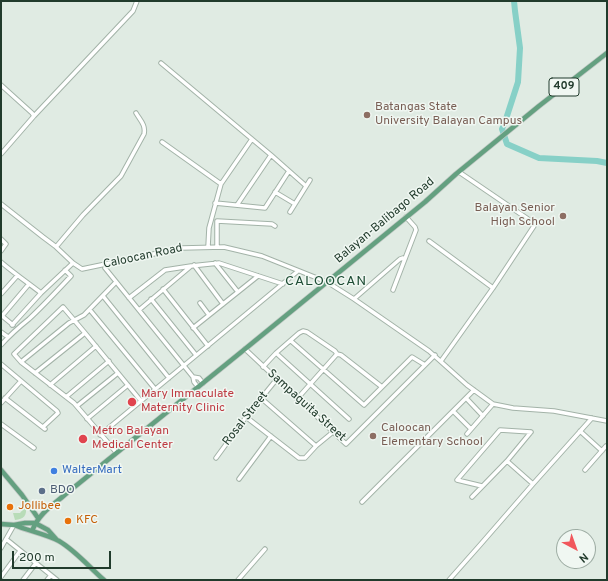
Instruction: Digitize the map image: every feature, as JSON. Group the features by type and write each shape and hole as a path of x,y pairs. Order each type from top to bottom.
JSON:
{"main road":[{"name":"Balayan-Balibago Road","path":"32,530 38,518 116,452 327,282 490,146 606,54"},
{"path":"1,470 10,479 38,518"},
{"path":"1,524 14,525 35,523 48,530 58,541"},
{"path":"14,525 32,530 58,541 71,550 102,579"}],"street":[{"path":"2,151 134,11 137,1"},
{"path":"161,63 289,170 306,186"},
{"path":"1,85 34,116"},
{"path":"56,247 83,215 124,172 145,130 136,113"},
{"path":"208,248 209,228 221,184 252,139"},
{"path":"162,142 221,184"},
{"path":"237,205 271,155"},
{"path":"215,203 265,208 289,170"},
{"path":"441,361 493,288 534,226 534,224 459,172"},
{"path":"290,212 310,180"},
{"path":"275,192 295,204"},
{"path":"1,204 56,247 73,263 41,293 12,325"},
{"path":"393,290 416,230 406,217"},
{"path":"217,247 217,222 272,224 276,226"},
{"path":"1,239 6,244 1,251"},
{"path":"429,241 493,288"},
{"name":"Caloocan Road","path":"73,263 82,269 182,248 224,247 262,256 327,282 354,298 435,355 474,390 493,404"},
{"path":"354,298 400,259 405,259"},
{"path":"1,262 17,276 41,293"},
{"path":"215,263 238,292"},
{"path":"129,298 165,270 215,263 283,284"},
{"path":"1,270 5,265"},
{"path":"139,310 192,266"},
{"path":"192,266 223,304"},
{"path":"105,268 193,377 194,382 198,387"},
{"path":"1,345 46,303 71,276 65,270"},
{"path":"100,435 298,271"},
{"path":"1,294 17,276"},
{"path":"193,328 258,276"},
{"path":"21,362 68,322 84,316 116,282"},
{"path":"17,329 1,315 29,284"},
{"path":"163,289 208,346"},
{"path":"103,296 169,378"},
{"path":"151,299 196,355"},
{"path":"200,303 209,315"},
{"path":"116,452 74,403 21,362 14,354 63,307 141,401"},
{"path":"90,310 156,389"},
{"path":"263,367 276,353 303,331 307,332 335,351 337,354 341,355 382,387"},
{"path":"1,332 8,337"},
{"path":"35,373 85,333"},
{"path":"291,341 364,405 412,357 425,365"},
{"path":"50,385 96,346"},
{"name":"Sampaguita Street","path":"245,349 276,380 346,444 435,355"},
{"path":"276,353 349,418"},
{"path":"298,399 337,354"},
{"path":"66,397 109,361"},
{"path":"1,364 58,413 44,428 6,398"},
{"path":"76,406 118,373"},
{"path":"193,377 199,378 203,383"},
{"name":"Rosal Street","path":"216,458 246,417 276,380"},
{"path":"1,403 21,381"},
{"path":"87,419 128,385"},
{"path":"362,502 474,390"},
{"path":"261,398 316,446"},
{"path":"466,398 483,416"},
{"path":"467,434 493,404 513,408 554,411 607,421"},
{"path":"453,411 471,429"},
{"path":"246,417 299,458 305,458 316,446 333,432"},
{"path":"449,580 592,418"},
{"path":"1,424 34,448"},
{"path":"472,497 506,461 531,432 500,430 457,480 482,486"},
{"path":"580,431 602,451"},
{"path":"239,479 271,436"},
{"path":"585,470 606,446"},
{"path":"506,461 533,484"},
{"path":"1,548 14,525"},
{"path":"6,540 57,580"},
{"path":"238,580 265,549"},
{"path":"1,577 20,551"},
{"path":"23,580 36,563"},
{"path":"47,580 51,575"}],"green space":[{"path":"26,506 24,516 21,519 15,520 13,513 20,513"}],"waterway":[{"path":"514,1 520,48 518,82 502,129 507,144 539,158 597,161 607,163"}],"place":[{"name":"Batangas State University Balayan Campus","path":"367,115"},
{"name":"Balayan Senior High School","path":"563,216"},
{"name":"Mary Immaculate Maternity Clinic","path":"132,402"},
{"name":"Caloocan Elementary School","path":"373,436"},
{"name":"Metro Balayan Medical Center","path":"83,439"},
{"name":"WalterMart","path":"54,471"},
{"name":"BDO","path":"42,491"},
{"name":"Jollibee","path":"10,507"},
{"name":"KFC","path":"68,521"}],"district":[{"name":"CALOOCAN","path":"326,282"}]}
